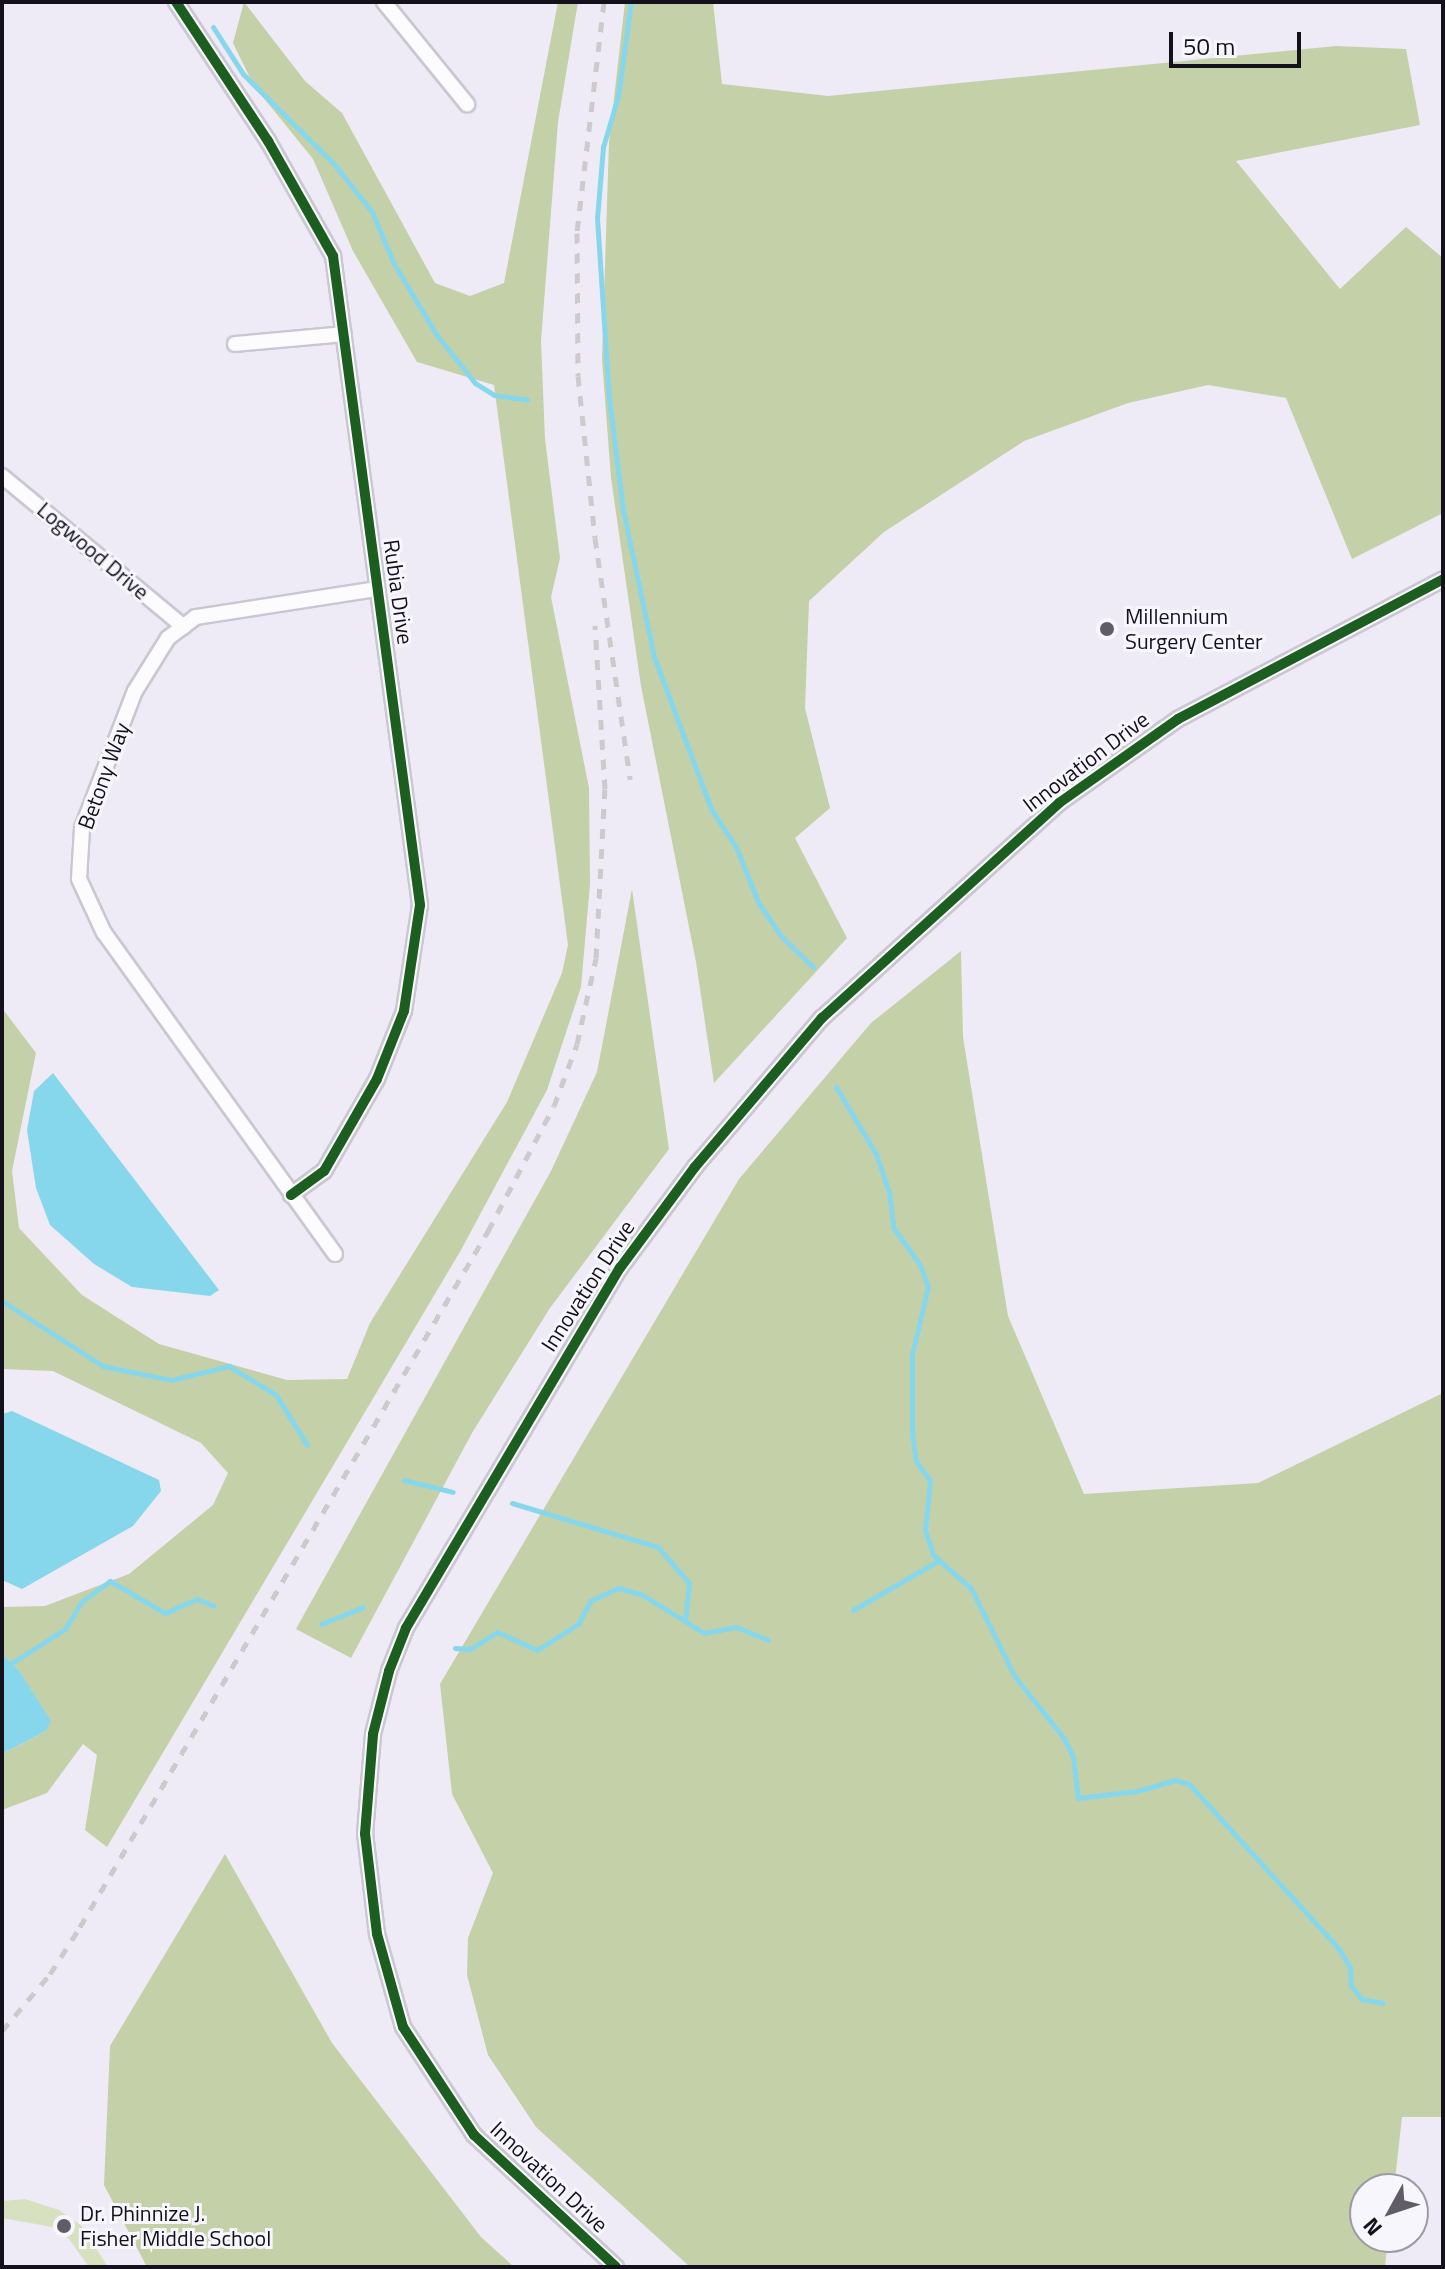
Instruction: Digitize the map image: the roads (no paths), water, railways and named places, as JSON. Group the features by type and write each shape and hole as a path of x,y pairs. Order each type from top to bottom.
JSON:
{"street":[{"name":"Rubia Drive","path":"176,2 268,141 333,256 420,905 404,1011 377,1079 324,1171 291,1195"},
{"path":"384,2 467,104"},
{"path":"235,344 344,334"},
{"name":"Logwood Drive","path":"5,484 184,627"},
{"name":"Innovation Drive","path":"616,2267 474,2135 403,2027 377,1934 365,1834 373,1734 389,1671 406,1628 620,1268 695,1167 822,1018 1059,803 1166,727 1443,579"},
{"name":"Betony Way","path":"335,1254 104,933 79,879 82,828 135,691 168,638 196,617 377,589"}],"water":[{"path":"53,1073 219,1290 210,1296 132,1287 94,1264 50,1225 36,1188 27,1130 34,1091"},
{"path":"12,1411 159,1480 161,1491 133,1526 22,1589 2,1580 2,1414"},
{"path":"2,1654 18,1669 51,1721 46,1731 2,1754"}],"waterway":[{"path":"631,2 618,96 603,147 597,218 609,398 623,510 654,657 711,809 736,847 758,902 781,936 813,967"},
{"path":"213,27 243,74 334,164 372,212 394,264 436,334 475,383 494,395 528,400"},
{"path":"836,1087 876,1154 889,1192 893,1227 920,1265 928,1287 912,1354 912,1434 916,1461 930,1481 925,1530 933,1555 971,1588 1015,1677 1063,1737 1073,1757 1078,1798 1137,1791 1175,1780 1189,1784 1339,1949 1350,1967 1351,1986 1362,1999 1383,2003"},
{"path":"2,1301 103,1366 171,1380 229,1366 276,1395 307,1445"},
{"path":"404,1480 453,1492"},
{"path":"512,1503 658,1547 689,1583 685,1619"},
{"path":"853,1610 938,1561"},
{"path":"2,1669 65,1629 81,1602 110,1581 165,1613 197,1599 214,1606"},
{"path":"455,1648 470,1649 497,1632 537,1650 578,1624 590,1601 618,1588 641,1594 704,1633 736,1627 768,1640"},
{"path":"321,1624 363,1607"}],"railway":[{"path":"604,2 577,233 578,376 595,538 630,779"},
{"path":"2,2031 50,1974 80,1927 488,1231 554,1106 577,1044 596,958 605,789 595,625"}],"place":[{"name":"Millennium Surgery Center","path":"1107,629"},
{"name":"Dr. Phinnize J. Fisher Middle School","path":"64,2226"}]}
